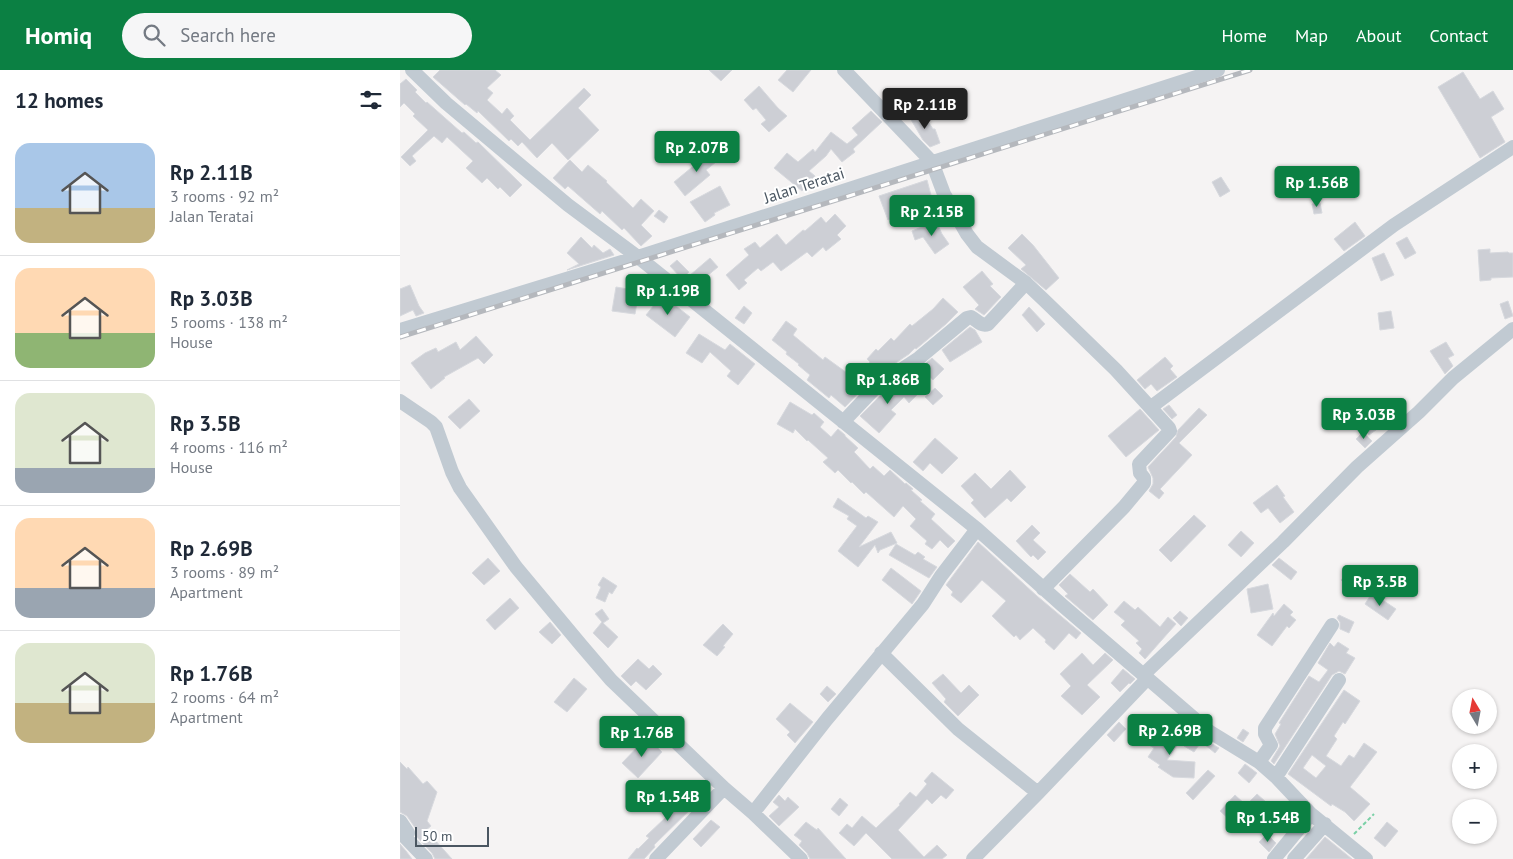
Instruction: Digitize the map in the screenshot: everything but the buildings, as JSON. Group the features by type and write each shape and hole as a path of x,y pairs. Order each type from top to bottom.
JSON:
{"street":[{"path":"412,70 446,103 554,193 638,257 977,528 1043,589 1145,677 1210,732 1259,762 1311,814 1366,859"},
{"path":"844,70 932,162 944,194 967,234 983,252 1026,283 1116,370 1169,428 1170,431 1139,464 1144,484 1124,507 1043,589"},
{"name":"Jalan Teratai","path":"400,330 638,257 1218,70"},
{"path":"1151,407 1394,225 1513,147"},
{"path":"843,422 878,385 919,358 967,318 971,317 981,325 985,326 988,324 1026,283"},
{"path":"973,859 1038,793 1145,677 1357,467 1453,378 1513,329"},
{"path":"400,401 436,427 452,472 460,488 516,567 611,680 801,859"},
{"path":"753,813 923,604 941,576 977,528"},
{"path":"1259,762 1271,745 1265,734 1265,728 1332,624"},
{"path":"881,654 958,729 1038,793"},
{"path":"1276,777 1338,680"},
{"path":"656,859 724,788"},
{"path":"1274,859 1311,814"},
{"path":"400,821 408,831 408,834 402,839 426,859"},
{"path":"1294,859 1325,824"}],"path":[{"path":"1345,842 1374,814"}],"railway":[{"path":"400,337 1250,70"}]}
